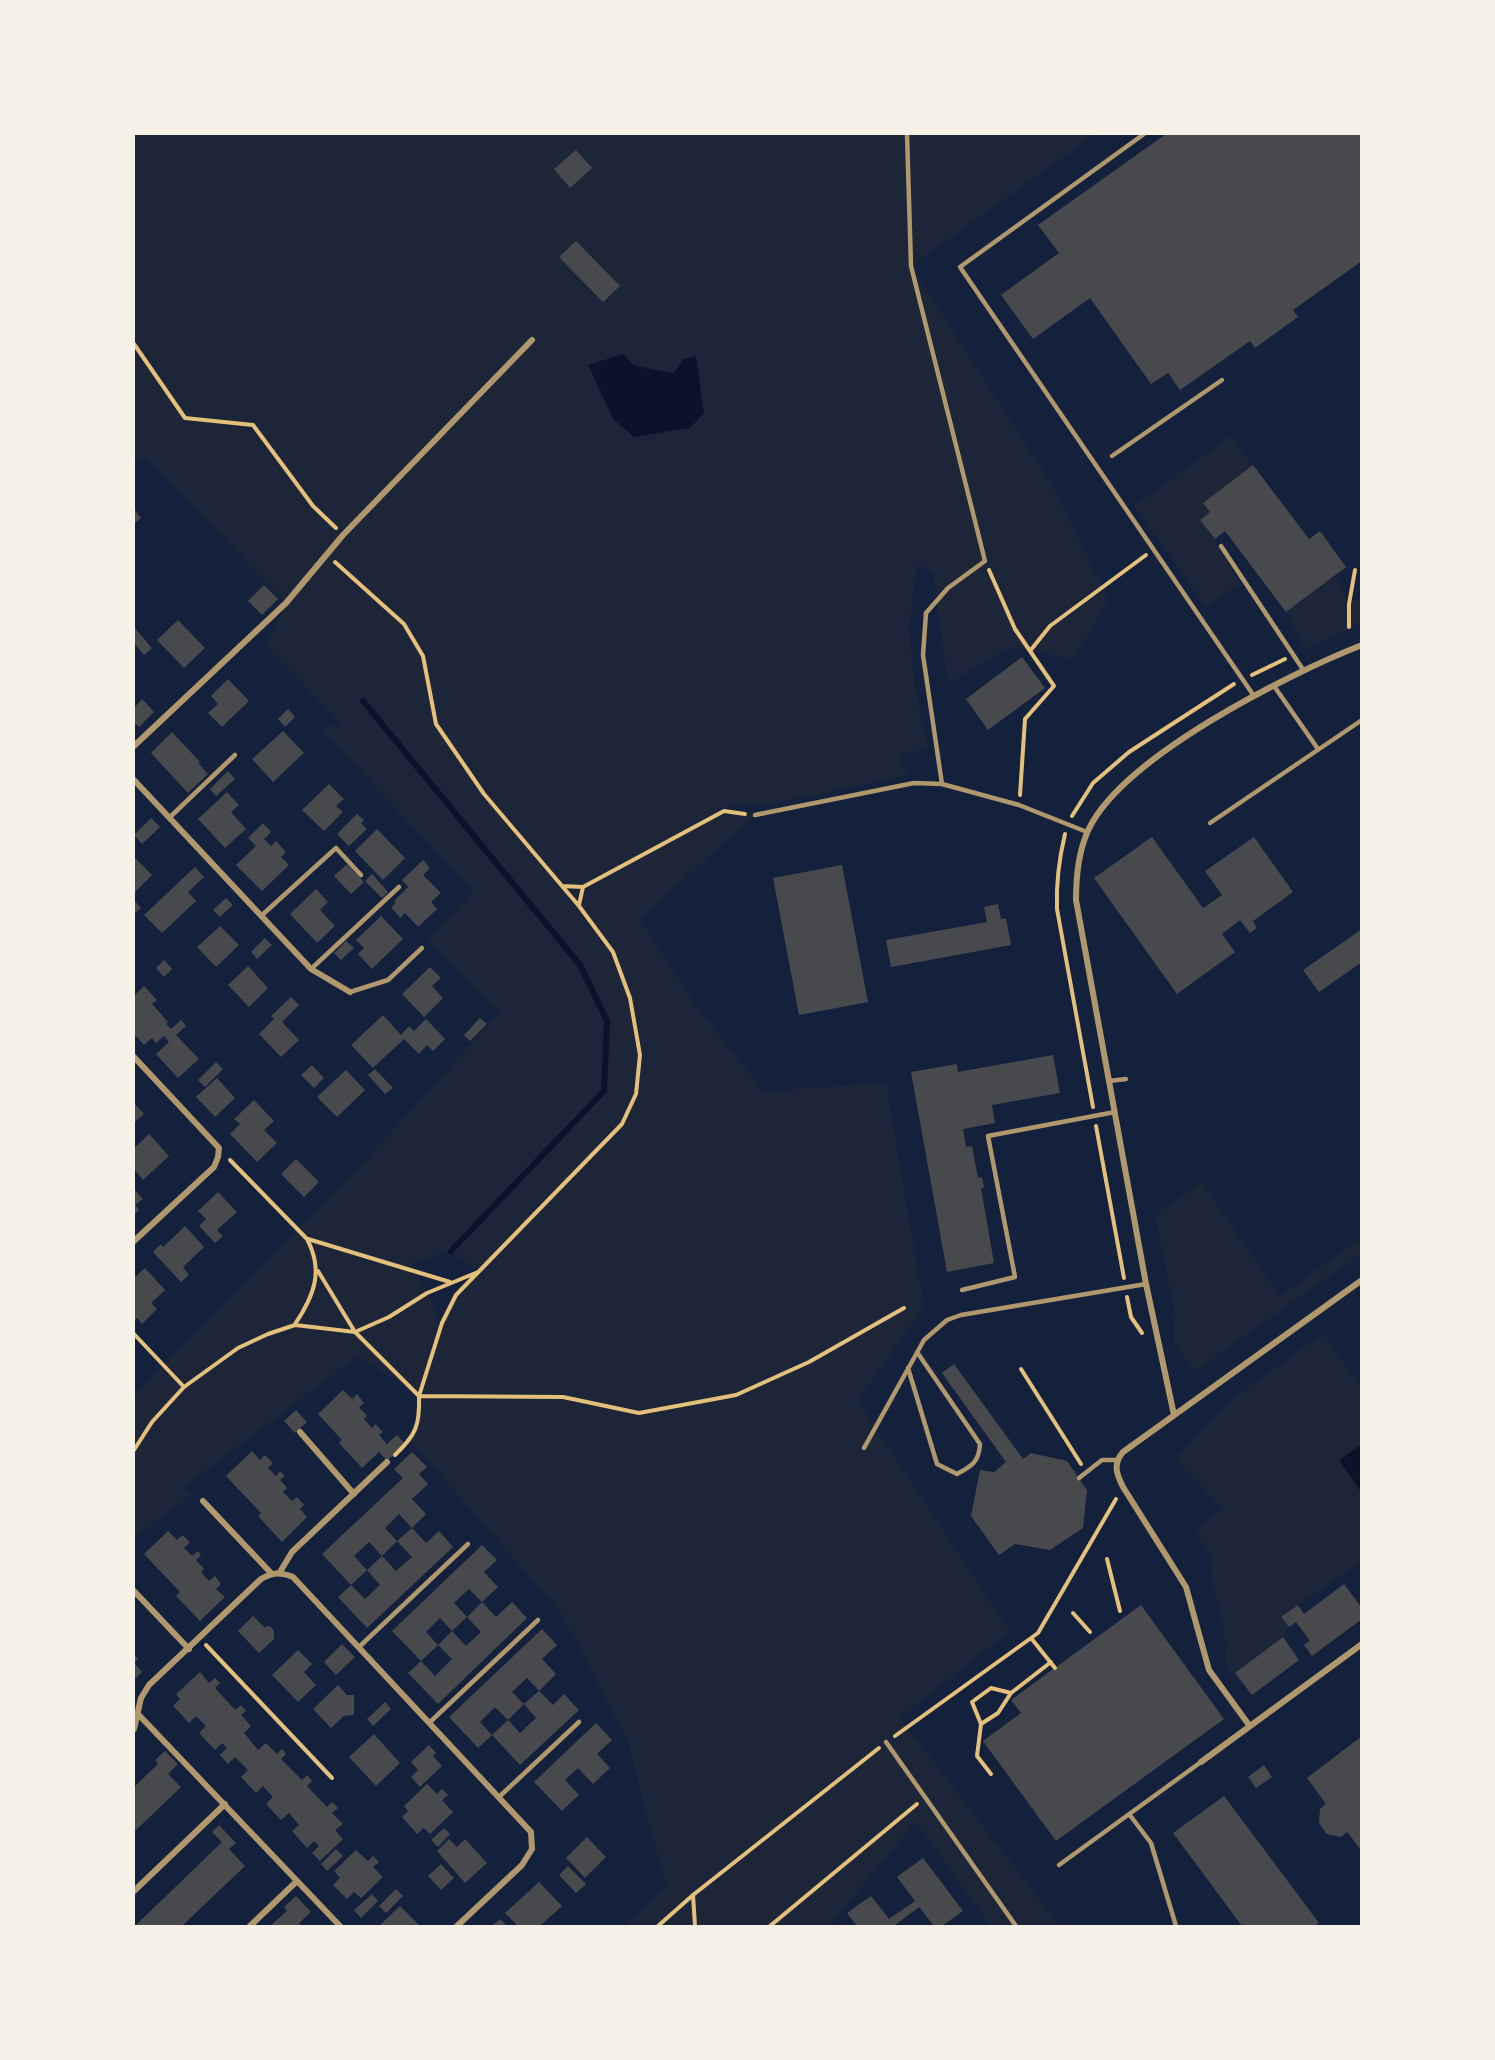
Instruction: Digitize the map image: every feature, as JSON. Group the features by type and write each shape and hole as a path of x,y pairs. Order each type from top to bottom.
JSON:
{"street":[{"path":"134,746 286,603 343,535 532,340"},
{"path":"1174,1415 1146,1284 1109,1082 1076,900 1076,875 1087,832 1107,801 1129,780 1178,742 1254,696 1362,645"},
{"path":"134,780 311,969 350,992"},
{"path":"134,1057 219,1148 214,1167 134,1241"},
{"path":"1249,1725 1209,1670 1186,1587 1123,1486 1116,1471 1117,1460 1123,1452 1362,1280"},
{"path":"300,1432 354,1494"},
{"path":"280,1572 292,1552 387,1462"},
{"path":"203,1501 271,1573"},
{"path":"134,1729 141,1698 149,1685 261,1579 271,1573 280,1572 293,1577 531,1832 532,1849 522,1865 457,1926"},
{"path":"134,1591 189,1648"},
{"path":"1201,1761 1362,1644"},
{"path":"137,1713 340,1926"},
{"path":"134,1891 225,1804"},
{"path":"250,1926 297,1881"}],"lane":[{"path":"907,134 910,266 986,561 948,588 926,613 922,655 942,784"},
{"path":"1144,134 960,267 1254,696"},
{"path":"1112,456 1222,380"},
{"path":"1221,546 1304,671"},
{"path":"1274,686 1318,749"},
{"path":"1210,823 1362,720"},
{"path":"169,818 235,755"},
{"path":"755,815 914,783 942,784 1019,805 1087,832"},
{"path":"261,916 336,848 361,875"},
{"path":"311,969 399,887"},
{"path":"350,992 388,980 422,948"},
{"path":"1109,1082 1126,1078"},
{"path":"962,1290 1015,1278 988,1136 1115,1112"},
{"path":"864,1448 924,1340 947,1320 961,1315 1146,1284"},
{"path":"908,1368 937,1464 957,1474 971,1466 980,1455 980,1444 917,1352"},
{"path":"1079,1478 1102,1460 1117,1460"},
{"path":"359,1647 468,1544"},
{"path":"429,1723 538,1620"},
{"path":"499,1797 579,1722"},
{"path":"886,1742 1016,1926"},
{"path":"1059,1866 1201,1761"},
{"path":"1129,1814 1151,1843 1176,1926"}],"path":[{"path":"134,344 184,417 253,425 313,506 343,535"},
{"path":"1030,651 1050,626 1154,549"},
{"path":"327,555 404,624 423,656 436,724 484,794 579,906 613,952 630,998 640,1055 636,1094 622,1124 456,1295 442,1323 419,1396 417,1427 411,1440 387,1462"},
{"path":"986,561 1015,629 1054,686 1025,719 1019,805"},
{"path":"1349,627 1349,604 1355,570"},
{"path":"1142,1333 1131,1317 1057,909 1058,861 1067,823 1093,783 1129,752 1201,704 1294,654"},
{"path":"562,886 583,887 724,811 755,815"},
{"path":"579,906 583,887"},
{"path":"219,1148 307,1239 314,1252 318,1270 355,1332 419,1396 563,1397 639,1413 736,1395 809,1362 904,1308"},
{"path":"307,1239 452,1282"},
{"path":"295,1325 306,1308 318,1270"},
{"path":"134,1450 152,1422 184,1387 238,1348 295,1325 355,1332 389,1317 427,1293 479,1271"},
{"path":"134,1334 184,1387"},
{"path":"1021,1369 1086,1472"},
{"path":"658,1926 693,1895 886,1742 1038,1633 1123,1486"},
{"path":"1107,1559 1120,1611"},
{"path":"1073,1612 1090,1632"},
{"path":"200,1638 332,1778"},
{"path":"1031,1638 1055,1668"},
{"path":"981,1724 998,1713 1011,1693 1051,1662"},
{"path":"991,1774 977,1756 981,1724 972,1702 991,1688 1011,1693"},
{"path":"770,1926 925,1797"},
{"path":"693,1895 695,1926"}],"shaded area":[{"path":"134,134 1096,134 911,266 1051,483 1109,600 1074,659 1010,647 948,684 933,572 917,564 909,630 915,688 928,748 900,755 907,776 755,807 739,805 717,809 755,815 640,919 694,1003 764,1091 886,1083 924,1306 858,1401 1010,1631 900,1718 1060,1926 990,1926 916,1822 832,1923 835,1926 625,1926 666,1887 628,1742 561,1613 410,1440 417,1427 419,1396 358,1356 184,1487 191,1495 134,1538 134,1395 362,1164 499,1013 427,940 473,891 321,729 341,723 266,646 286,603 147,459 134,460","holes":["450,1251 479,1271 456,1295 442,1322 412,1263"]},
{"path":"623,354 635,366 674,373 683,359 696,356 704,413 690,428 634,437 613,419 588,365"},
{"path":"1231,436 1253,465 1204,502 1210,512 1200,520 1215,539 1239,584 1206,607 1134,506"},
{"path":"1336,575 1349,604 1361,597 1361,623 1305,649 1286,612"},
{"path":"1202,1182 1280,1296 1361,1238 1362,1253 1195,1371 1173,1342 1175,1315 1155,1215"},
{"path":"1323,1333 1361,1387 1361,1562 1281,1617 1289,1627 1283,1637 1235,1673 1227,1670 1224,1630 1213,1589 1211,1556 1194,1530 1222,1508 1175,1458 1234,1398"},
{"path":"1361,1445 1361,1492 1339,1460"}],"building":[{"path":"1166,134 1362,134 1362,261 1293,310 1298,317 1255,348 1250,341 1180,390 1168,373 1151,384 1090,298 1033,339 1001,295 1059,253 1038,225"},
{"path":"576,150 592,168 570,188 554,169"},
{"path":"576,241 620,286 603,302 559,257"},
{"path":"1253,465 1309,539 1320,531 1346,567 1286,612 1225,531 1215,539 1200,520 1210,512 1203,503"},
{"path":"134,509 141,518 134,524"},
{"path":"264,585 278,599 262,615 248,601"},
{"path":"178,620 205,648 184,668 157,640"},
{"path":"134,627 152,648 144,655 134,643"},
{"path":"1022,657 1045,688 988,730 966,699"},
{"path":"228,679 249,701 222,727 208,713 218,704 211,696"},
{"path":"142,699 154,712 139,727 134,722 134,708"},
{"path":"288,709 295,717 285,727 278,719"},
{"path":"283,731 304,753 273,782 252,759"},
{"path":"172,732 208,774 188,793 151,753"},
{"path":"228,771 235,779 216,796 210,789"},
{"path":"329,784 344,799 336,806 343,812 324,831 302,810"},
{"path":"227,792 239,805 231,812 246,829 225,848 198,819"},
{"path":"357,814 364,820 361,823 367,829 349,846 337,834"},
{"path":"151,818 160,827 142,844 134,835"},
{"path":"263,823 271,832 264,839 271,846 276,841 286,852 281,857 289,865 262,891 236,865 256,846 248,838"},
{"path":"377,829 405,858 383,880 355,851"},
{"path":"1152,837 1203,908 1222,895 1205,871 1254,837 1293,892 1253,921 1257,928 1250,933 1240,920 1222,934 1235,952 1177,994 1094,878"},
{"path":"134,857 152,875 134,893"},
{"path":"423,860 430,868 423,875 441,893 431,902 437,909 418,927 405,913 400,918 391,907 408,887 402,880"},
{"path":"347,864 364,882 351,894 334,876"},
{"path":"842,865 868,1002 799,1015 773,878"},
{"path":"195,867 204,877 188,892 196,901 162,933 144,915"},
{"path":"372,874 388,892 382,898 365,881"},
{"path":"316,889 328,902 320,910 335,926 317,943 290,914"},
{"path":"226,898 233,905 220,917 213,910"},
{"path":"135,901 141,908 135,913 134,911"},
{"path":"998,904 1001,919 1006,918 1011,945 891,967 886,940 987,922 984,907"},
{"path":"381,916 403,939 372,969 358,954 364,948 356,940"},
{"path":"220,926 239,945 216,967 197,947"},
{"path":"1362,929 1362,962 1319,992 1303,970"},
{"path":"265,938 272,945 257,959 251,952"},
{"path":"346,941 354,948 341,960 334,953"},
{"path":"164,960 172,969 164,977 156,968"},
{"path":"248,966 268,988 249,1007 228,985"},
{"path":"430,967 441,978 432,986 443,998 424,1017 402,994"},
{"path":"144,986 157,1000 152,1004 168,1022 166,1024 171,1029 181,1020 186,1026 176,1035 199,1059 178,1078 156,1054 169,1042 164,1036 156,1043 152,1038 144,1045 134,1034 134,996"},
{"path":"291,997 299,1005 282,1022 299,1040 281,1057 259,1034 274,1019 271,1016"},
{"path":"383,1015 401,1035 409,1026 414,1031 426,1019 445,1039 433,1051 427,1045 419,1054 404,1039 373,1068 351,1045"},
{"path":"480,1018 487,1024 470,1041 464,1035"},
{"path":"1053,1055 1060,1093 992,1105 995,1123 963,1129 966,1147 972,1146 978,1178 982,1177 984,1188 981,1188 994,1263 947,1272 911,1072 957,1064 958,1072"},
{"path":"216,1062 223,1069 205,1087 198,1080"},
{"path":"312,1065 324,1078 314,1088 301,1075"},
{"path":"375,1069 393,1088 385,1094 368,1075"},
{"path":"346,1070 365,1090 337,1117 317,1097"},
{"path":"217,1078 235,1098 215,1117 196,1097"},
{"path":"254,1100 274,1121 264,1130 277,1143 257,1162 230,1134 240,1124 234,1119"},
{"path":"134,1103 144,1114 134,1123"},
{"path":"149,1134 169,1156 143,1180 134,1169 134,1148"},
{"path":"296,1159 319,1182 304,1197 281,1174"},
{"path":"134,1189 143,1199 135,1205 139,1210 134,1215"},
{"path":"218,1192 237,1212 217,1230 223,1236 215,1243 199,1226 206,1219 198,1211"},
{"path":"185,1226 204,1247 183,1267 189,1275 181,1282 153,1252 161,1244 163,1247"},
{"path":"145,1268 165,1290 151,1303 157,1309 142,1324 137,1318 134,1321 134,1278"},
{"path":"954,1364 1023,1459 1031,1453 1067,1461 1087,1490 1083,1528 1050,1550 1015,1544 999,1555 971,1516 980,1470 994,1472 1006,1462 942,1373"},
{"path":"343,1390 352,1399 357,1394 364,1403 359,1407 367,1416 364,1419 372,1428 376,1424 383,1432 379,1435 387,1444 397,1435 405,1444 387,1461 379,1452 362,1468 339,1443 342,1440 318,1414"},
{"path":"296,1410 307,1422 295,1433 284,1421"},
{"path":"252,1451 260,1460 265,1455 273,1463 268,1468 276,1476 280,1471 285,1476 280,1480 287,1488 283,1492 292,1501 297,1497 304,1505 300,1509 307,1517 282,1542 258,1516 261,1513 226,1476"},
{"path":"412,1452 427,1467 419,1474 428,1484 412,1499 426,1514 412,1528 399,1514 385,1528 397,1541 382,1556 369,1542 354,1556 367,1570 351,1585 322,1554 403,1478 394,1469"},
{"path":"412,1528 426,1543 439,1531 453,1547 367,1628 338,1597 351,1585 365,1599 380,1585 367,1570 382,1556 396,1571 412,1557 397,1541"},
{"path":"168,1531 177,1540 182,1535 190,1542 184,1548 192,1556 198,1551 201,1555 196,1560 204,1569 201,1572 209,1581 215,1576 221,1584 216,1589 225,1597 200,1621 176,1596 180,1592 144,1554"},
{"path":"482,1545 497,1560 484,1572 498,1587 482,1602 469,1589 454,1603 467,1617 452,1631 440,1618 426,1632 438,1645 421,1661 392,1631"},
{"path":"1344,1584 1362,1608 1362,1619 1312,1656 1304,1645 1310,1641 1296,1622 1289,1627 1281,1617 1298,1605 1304,1614"},
{"path":"482,1602 496,1617 512,1602 527,1618 438,1704 408,1673 421,1661 435,1676 452,1659 438,1645 452,1631 466,1646 481,1632 467,1617"},
{"path":"1141,1605 1224,1719 1056,1841 983,1741 1021,1713 1011,1700"},
{"path":"253,1616 264,1627 270,1626 274,1631 274,1639 259,1653 238,1631"},
{"path":"542,1629 557,1645 542,1659 556,1674 539,1691 527,1678 512,1692 524,1704 508,1720 495,1707 480,1722 492,1735 478,1748 449,1717"},
{"path":"1283,1637 1299,1660 1252,1695 1235,1673"},
{"path":"342,1644 355,1657 336,1675 324,1662"},
{"path":"298,1650 312,1664 304,1672 316,1685 298,1702 272,1675"},
{"path":"134,1663 142,1672 134,1680"},
{"path":"200,1672 209,1683 215,1678 220,1683 215,1688 235,1710 241,1705 246,1711 241,1715 251,1726 244,1733 258,1750 266,1743 277,1754 282,1749 286,1754 281,1759 302,1780 307,1775 312,1781 307,1786 327,1807 332,1802 338,1808 332,1813 343,1824 335,1830 343,1839 320,1861 312,1853 319,1846 314,1841 307,1848 292,1831 299,1825 289,1813 281,1820 266,1804 273,1797 263,1786 256,1793 241,1777 248,1770 235,1757 228,1764 220,1755 227,1748 222,1743 215,1750 199,1733 206,1726 196,1716 189,1723 173,1706 180,1699 176,1694"},
{"path":"338,1685 347,1695 354,1695 354,1715 344,1716 331,1728 313,1709"},
{"path":"539,1691 553,1705 564,1694 579,1710 520,1765 492,1735 508,1720 520,1733 536,1718 524,1704"},
{"path":"385,1702 391,1709 373,1726 367,1719"},
{"path":"596,1723 612,1740 597,1754 610,1768 593,1784 578,1768 565,1780 579,1795 562,1811 534,1782"},
{"path":"374,1734 400,1763 376,1786 349,1757"},
{"path":"1362,1736 1362,1851 1347,1832 1341,1837 1327,1834 1319,1823 1320,1809 1326,1804 1307,1778"},
{"path":"429,1745 436,1753 433,1756 442,1766 420,1787 411,1777 418,1770 411,1762"},
{"path":"165,1751 178,1764 168,1774 181,1787 134,1832 134,1787 158,1764 155,1760"},
{"path":"1264,1765 1272,1777 1256,1788 1248,1777"},
{"path":"427,1784 437,1794 442,1789 448,1795 442,1800 453,1812 430,1834 424,1828 417,1834 402,1817 408,1811 404,1806"},
{"path":"1224,1796 1319,1923 1314,1926 1242,1926 1173,1833"},
{"path":"219,1825 236,1843 229,1849 245,1866 182,1926 135,1926 222,1842 212,1832"},
{"path":"444,1828 450,1834 438,1847 431,1840"},
{"path":"587,1837 606,1857 585,1878 566,1858"},
{"path":"449,1839 457,1847 465,1839 487,1863 465,1883 437,1851"},
{"path":"336,1849 343,1856 327,1871 321,1864"},
{"path":"356,1850 368,1861 373,1856 379,1862 373,1867 383,1877 361,1898 354,1892 347,1899 333,1885 340,1878 334,1871"},
{"path":"923,1858 963,1911 942,1926 934,1926 919,1907 894,1926 857,1926 847,1913 871,1896 889,1919 915,1901 897,1877"},
{"path":"441,1864 454,1878 441,1890 428,1876"},
{"path":"568,1866 586,1884 576,1893 559,1875"},
{"path":"539,1882 562,1906 540,1926 518,1926 505,1913"},
{"path":"396,1889 403,1896 386,1913 379,1906"},
{"path":"372,1894 378,1901 361,1918 354,1910"},
{"path":"296,1896 311,1912 299,1923 302,1926 270,1926 287,1911 284,1907"},
{"path":"400,1906 420,1926 380,1925"},
{"path":"500,1919 507,1926 492,1926"}],"waterway":[{"path":"363,701 580,965 607,1021 604,1091 451,1251"}]}
